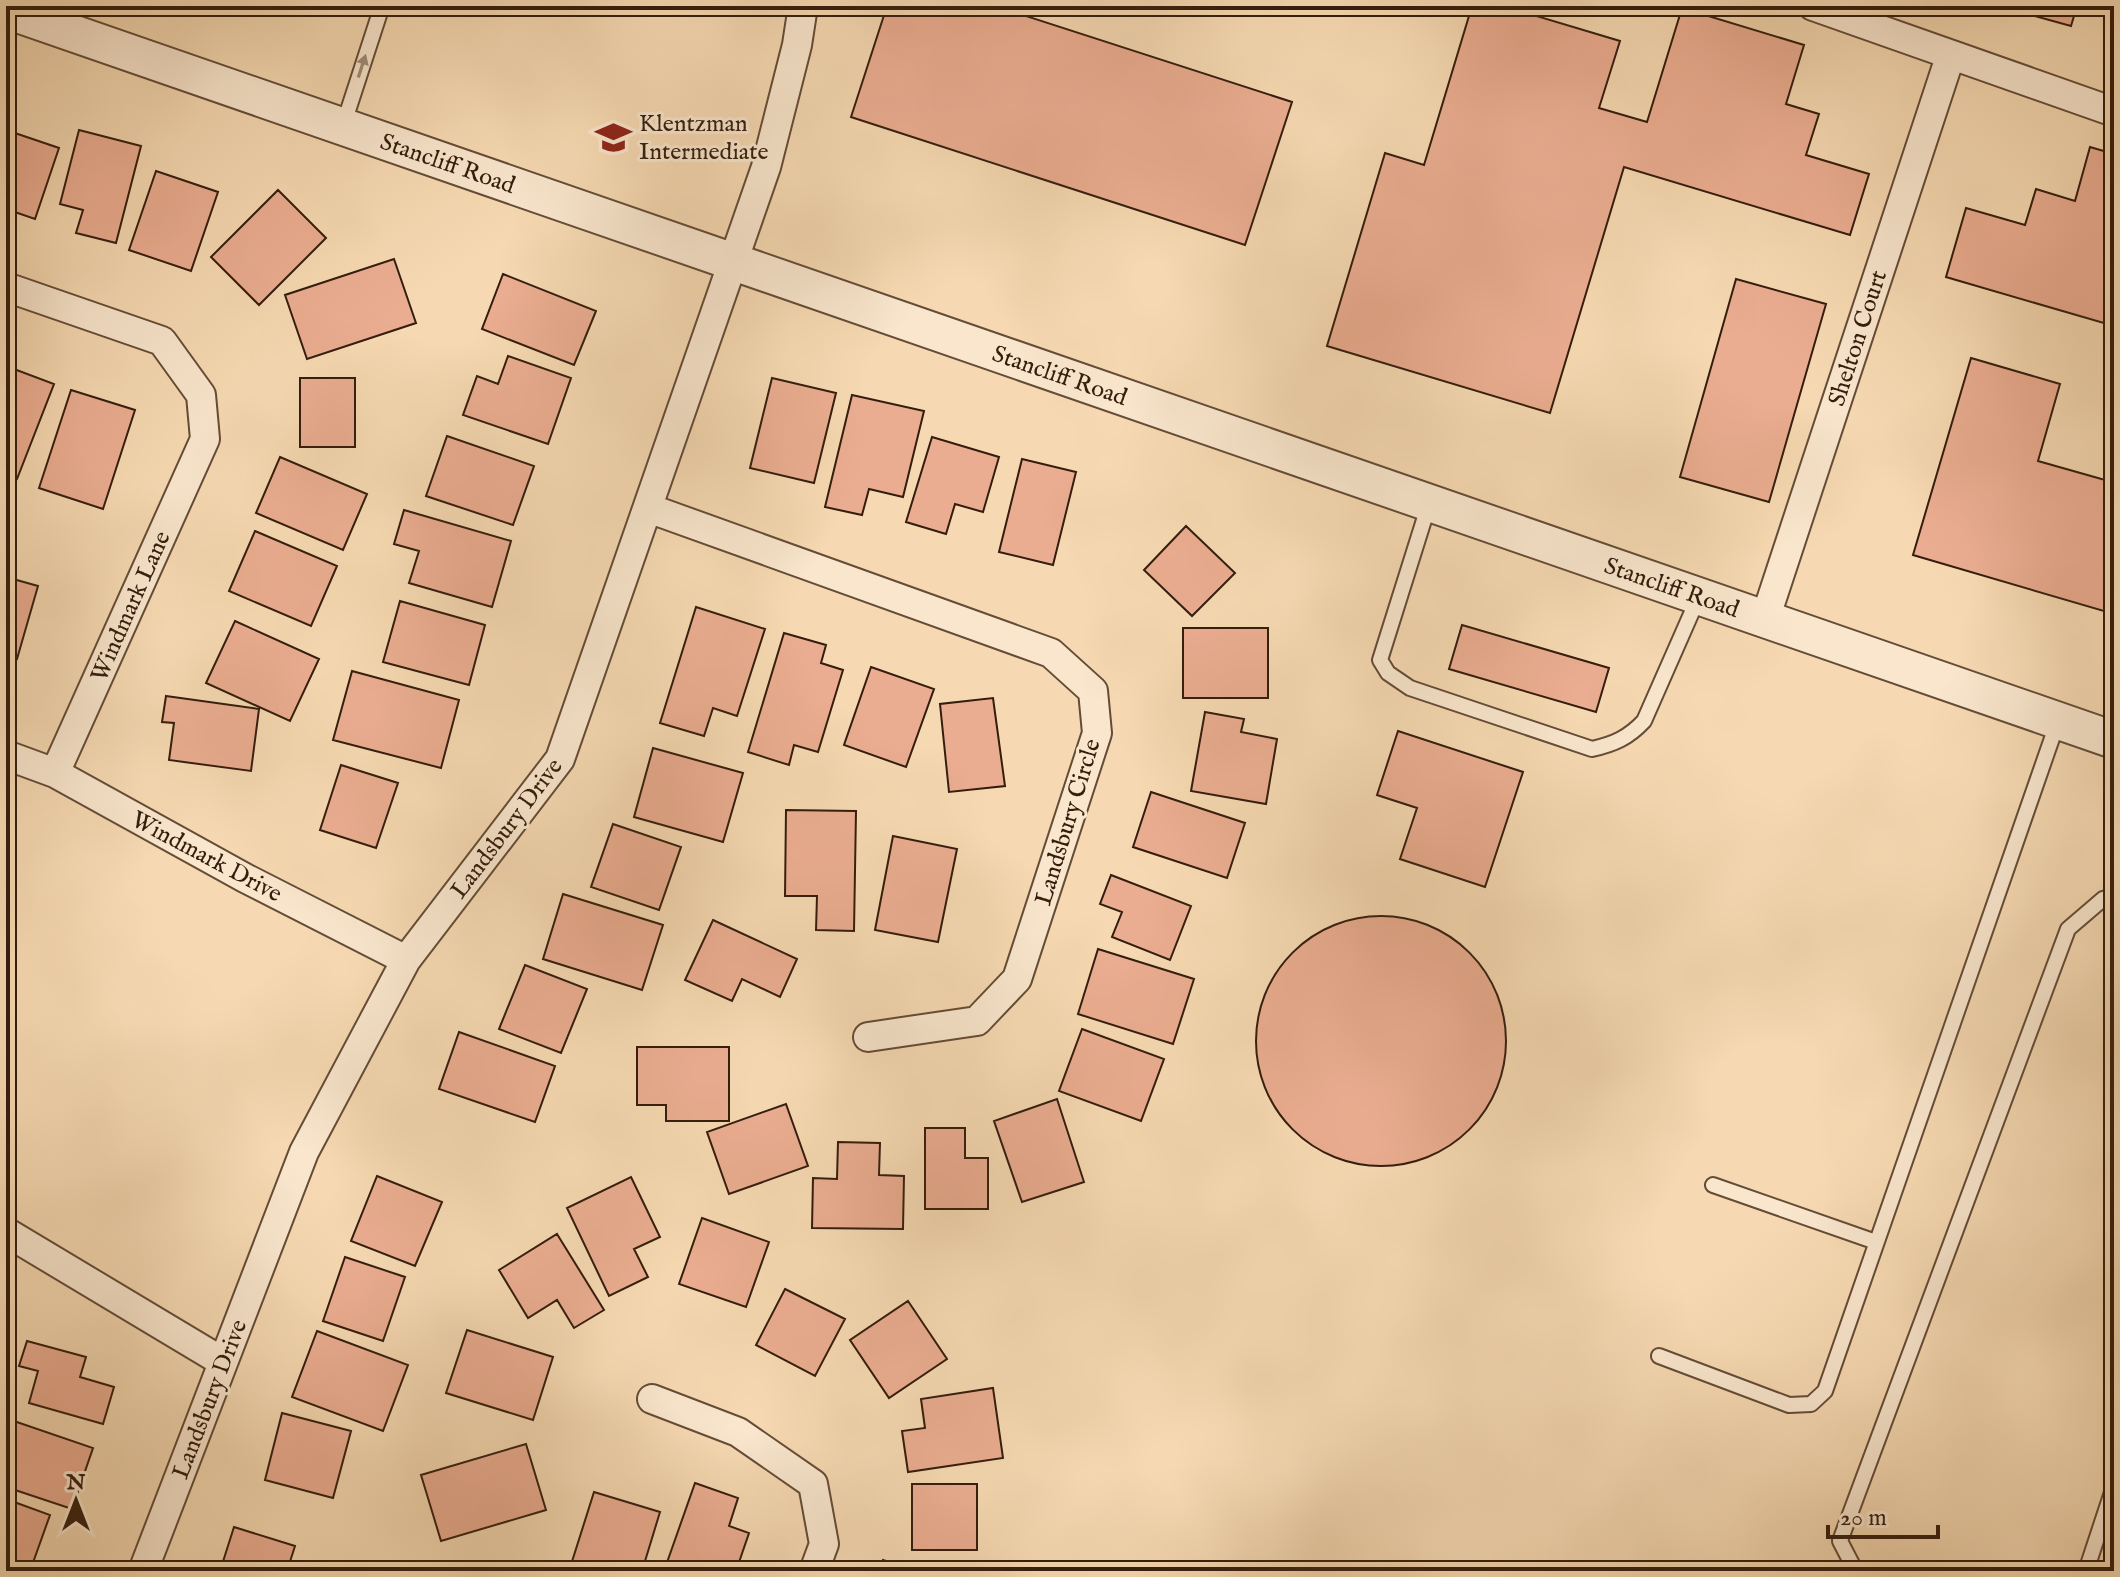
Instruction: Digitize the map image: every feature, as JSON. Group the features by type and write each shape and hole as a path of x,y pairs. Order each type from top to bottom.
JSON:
{"street":[{"name":"Landsbury Drive","path":"143,1571 304,1152 406,960 560,759 766,167 797,45 803,6"},
{"path":"1813,6 1950,57 2114,112"},
{"name":"Stancliff Road","path":"6,10 2114,740"},
{"name":"Shelton Court","path":"1765,619 1950,57"},
{"name":"Windmark Lane","path":"6,287 162,341 201,395 205,439 55,773"},
{"name":"Landsbury Circle","path":"648,508 1051,653 1093,691 1097,733 1017,979 977,1021 868,1037"},
{"name":"Windmark Drive","path":"6,755 55,773 245,878 406,960"},
{"path":"6,1232 223,1362"},
{"path":"652,1399 738,1432 813,1484 824,1544 814,1571"}],"lane":[{"path":"342,127 382,6"},
{"path":"1429,503 1380,660 1388,673 1410,688 1592,749 1612,745 1630,736 1644,721 1699,596"},
{"path":"1659,1356 1789,1405 1811,1404 1825,1391 2058,721"},
{"path":"1863,1571 1854,1568 1840,1541 2068,929 2103,899 2114,896"},
{"path":"1713,1185 1876,1242"},
{"path":"2086,1571 2114,1486"}],"building":[{"path":"887,6 995,6 1292,102 1245,245 851,117"},
{"path":"1472,6 1503,6 1620,41 1599,108 1647,122 1682,8 1804,45 1786,104 1819,114 1806,155 1869,174 1850,235 1624,167 1550,413 1327,346 1385,153 1424,165"},
{"path":"2026,6 2077,6 2071,26 2024,13"},
{"path":"6,130 59,148 35,219 6,209"},
{"path":"79,130 141,146 116,243 76,233 83,210 60,204"},
{"path":"2090,147 2114,154 2114,326 1946,277 1966,208 2025,225 2036,189 2075,201"},
{"path":"156,171 218,192 191,271 129,250"},
{"path":"278,190 326,238 259,305 211,257"},
{"path":"394,259 416,323 307,359 285,295"},
{"path":"503,274 596,311 574,365 482,329"},
{"path":"1736,279 1826,304 1769,502 1680,477"},
{"path":"508,356 571,378 548,444 463,415 477,376 498,384"},
{"path":"1971,358 2060,384 2038,461 2105,480 2114,450 2114,614 1913,555"},
{"path":"6,366 54,384 17,479 6,474"},
{"path":"300,378 355,378 355,447 300,447"},
{"path":"772,378 836,393 814,483 750,468"},
{"path":"71,390 135,410 103,509 39,488"},
{"path":"852,395 924,411 903,497 869,489 862,515 825,507"},
{"path":"447,436 534,466 513,525 426,496"},
{"path":"932,437 999,457 983,512 955,504 946,534 906,522"},
{"path":"280,457 367,494 343,550 256,513"},
{"path":"1022,459 1076,472 1053,565 999,552"},
{"path":"404,510 511,541 492,607 409,583 419,551 394,544"},
{"path":"1186,526 1235,573 1192,616 1144,570"},
{"path":"255,531 337,566 311,626 229,591"},
{"path":"6,577 38,586 17,659 6,656"},
{"path":"400,601 485,625 469,685 383,662"},
{"path":"696,607 765,629 737,716 713,708 704,736 660,723"},
{"path":"235,621 319,659 290,721 206,683"},
{"path":"1462,625 1609,668 1596,712 1449,669"},
{"path":"1183,628 1268,628 1268,698 1183,698"},
{"path":"784,633 826,645 821,663 843,670 818,752 794,745 789,765 748,752"},
{"path":"871,667 934,689 906,767 844,745"},
{"path":"352,671 459,700 441,768 333,740"},
{"path":"166,696 259,709 251,771 169,760 174,723 162,722"},
{"path":"993,698 1005,786 949,792 940,704"},
{"path":"1205,712 1244,719 1241,732 1277,739 1266,804 1191,791"},
{"path":"1398,731 1523,772 1485,887 1400,859 1417,808 1377,795"},
{"path":"653,748 743,773 723,842 634,817"},
{"path":"341,765 398,783 376,848 320,830"},
{"path":"1151,792 1245,823 1227,878 1133,847"},
{"path":"786,810 856,811 854,931 816,930 817,896 785,896"},
{"path":"613,824 681,847 659,910 591,887"},
{"path":"893,836 957,849 938,942 875,930"},
{"path":"1111,875 1191,906 1170,960 1112,937 1122,912 1100,904"},
{"path":"563,894 663,925 642,990 543,959"},
{"path":"1381,916 1429,926 1450,937 1469,953 1485,972 1496,993 1506,1041 1496,1089 1485,1110 1469,1129 1450,1145 1429,1156 1381,1166 1333,1156 1312,1145 1293,1129 1277,1110 1266,1089 1256,1041 1266,993 1277,972 1293,953 1312,937 1333,926"},
{"path":"713,920 797,959 780,997 742,979 732,1001 685,980"},
{"path":"1098,949 1194,979 1173,1044 1078,1014"},
{"path":"525,965 587,989 561,1053 499,1029"},
{"path":"1082,1029 1164,1059 1141,1121 1059,1091"},
{"path":"459,1032 555,1066 535,1122 439,1089"},
{"path":"637,1047 729,1047 729,1121 666,1121 666,1105 637,1105"},
{"path":"1057,1099 1084,1182 1022,1202 994,1121"},
{"path":"786,1104 808,1166 729,1194 707,1132"},
{"path":"925,1128 965,1128 965,1158 988,1158 988,1209 925,1209"},
{"path":"838,1142 880,1143 879,1175 904,1176 903,1229 812,1228 813,1178 837,1179"},
{"path":"377,1176 442,1202 415,1266 351,1241"},
{"path":"631,1177 660,1237 634,1249 648,1277 609,1296 567,1208"},
{"path":"702,1218 769,1242 746,1307 679,1284"},
{"path":"557,1234 604,1310 574,1328 557,1300 528,1318 499,1270"},
{"path":"345,1257 405,1277 383,1341 323,1321"},
{"path":"785,1289 845,1319 815,1376 756,1345"},
{"path":"908,1301 947,1359 889,1398 850,1340"},
{"path":"467,1330 553,1357 533,1420 446,1393"},
{"path":"317,1331 408,1365 383,1431 292,1397"},
{"path":"27,1341 86,1357 80,1377 114,1387 103,1424 29,1403 38,1371 19,1366"},
{"path":"993,1388 1003,1458 908,1472 902,1431 925,1428 921,1399"},
{"path":"282,1413 351,1431 333,1498 265,1480"},
{"path":"8,1419 93,1448 72,1509 6,1487"},
{"path":"526,1444 546,1510 441,1541 421,1475"},
{"path":"695,1483 738,1498 729,1526 749,1533 736,1571 664,1571"},
{"path":"912,1484 977,1484 977,1550 912,1550"},
{"path":"594,1492 660,1512 642,1571 569,1571"},
{"path":"6,1499 50,1515 30,1571 6,1571"},
{"path":"234,1527 295,1546 287,1571 220,1571"},
{"path":"883,1560 915,1571 879,1571"}],"place":[{"name":"Klentzman Intermediate","path":"613,137"}]}
